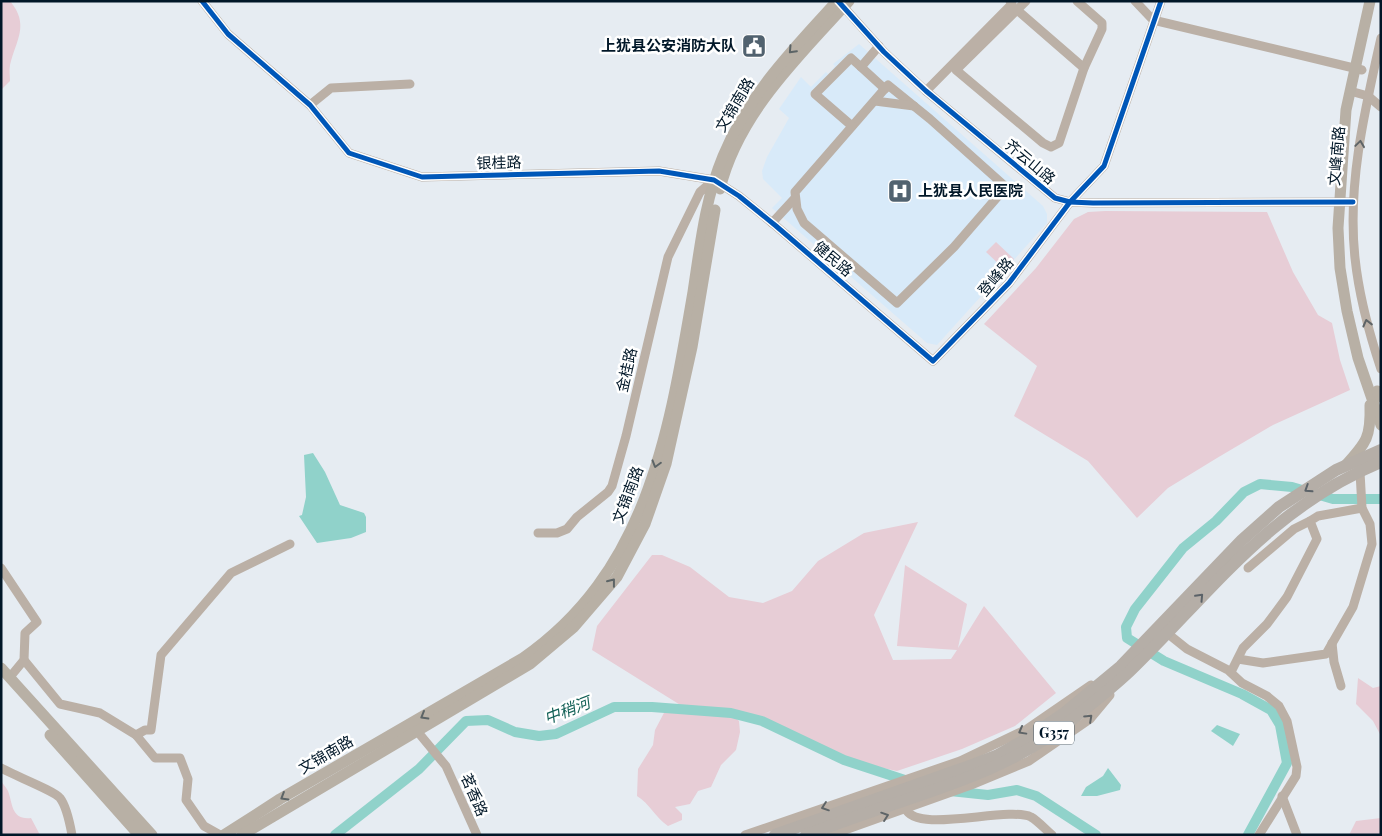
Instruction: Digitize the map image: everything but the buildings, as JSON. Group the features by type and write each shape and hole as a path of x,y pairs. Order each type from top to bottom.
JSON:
{"highway":[{"name":"G357","path":"775,835 878,798 969,777 998,755 1028,738 1063,714 1125,669 1242,540 1279,507 1381,450"},
{"name":"G357","path":"1163,629 1247,549 1340,472 1360,472 1381,462"},
{"name":"G357","path":"806,835 878,798"}],"main road":[{"name":"文峰南路","path":"1370,1 1358,69 1366,96 1346,202 1340,268 1358,358 1377,396 1381,425"},
{"name":"文峰南路","path":"1358,69 1378,1"},
{"name":"文锦南路","path":"224,835 280,799 523,658 556,632 591,595 626,542 636,523 652,478 678,373 706,214 718,182 758,108 784,73 842,3"},
{"name":"文锦南路","path":"242,835 530,664 549,649 597,602 621,569 645,524 666,464 692,347 718,182"},
{"path":"1340,472 1366,441 1377,396"},
{"path":"1,668 6,678 139,835"},
{"path":"6,678 152,835"}],"street":[{"name":"银桂路","path":"202,1 228,34 310,104 349,152 422,177 659,171 718,182"},
{"path":"926,91 1012,4 1010,1"},
{"path":"1026,1 956,70 1043,144 1051,147 1059,143 1084,68 1102,26 1077,1"},
{"path":"1135,1 1153,20 1358,69"},
{"name":"登峰路","path":"933,361 1009,283 1070,202 1104,166 1161,1"},
{"name":"齐云山路","path":"842,3 879,46 926,91 1040,188 1055,198 1070,202 1346,202"},
{"path":"1017,10 1084,68"},
{"path":"1380,366 1366,318 1346,202 1366,96 1381,38"},
{"path":"861,67 879,46"},
{"path":"852,126 815,94 851,58 885,89"},
{"path":"310,104 331,88 410,84"},
{"path":"888,85 914,106 1006,187 954,247 897,303 804,223 795,198 795,192 885,89 888,85"},
{"path":"1366,96 1381,107"},
{"path":"875,100 914,106"},
{"name":"健民路","path":"718,182 772,223 933,361"},
{"name":"金桂路","path":"538,533 557,533 567,529 577,517 608,492 612,486 626,436 668,256 700,192 718,182"},
{"path":"772,223 795,198"},
{"path":"1238,659 1263,663 1326,654 1353,607 1372,544 1370,524 1362,508 1360,472"},
{"path":"1248,568 1294,529 1310,520 1318,516 1362,508"},
{"path":"1231,672 1243,648 1254,639 1288,597 1317,539 1310,520"},
{"path":"136,735 145,730 151,730 161,655 231,573 290,544"},
{"path":"1,568 37,622 25,634 24,660 60,704 100,713 136,735 155,758 180,758 188,779 186,800 204,826 220,835"},
{"path":"1163,629 1187,648 1231,672 1242,683 1267,696 1279,706 1288,721 1297,767 1296,776 1259,835"},
{"path":"1332,643 1334,662 1341,686"},
{"path":"6,678 24,660"},
{"path":"745,835 878,798 933,770 960,761 1027,729 1070,698 1125,669"},
{"path":"830,835 906,809 969,777 1029,761 1090,719 1125,669"},
{"name":"茗香路","path":"418,731 446,766 477,835"},
{"path":"1,768 43,789 53,790 62,799 72,835"},
{"path":"1282,796 1297,835"},
{"path":"906,809 915,818 980,818 1008,814 1030,817 1052,835"}],"shaded area":[{"path":"1,1 10,1 16,10 20,25 20,33 10,65 10,81 2,89"},
{"name":"上犹县人民医院","path":"859,44 1043,206 1047,214 1047,223 937,345 927,343 772,208 782,198 763,179 762,171 767,157 789,118 779,109 801,77 811,87 826,72 828,74 835,66 833,64"},
{"path":"1088,212 1267,212 1293,272 1318,315 1332,323 1340,360 1350,390 1273,425 1217,458 1168,488 1137,518 1088,461 1014,416 1037,366 984,324 1036,268 1074,219"},
{"path":"996,242 1014,259 1004,269 986,252"},
{"path":"313,453 325,472 340,505 364,513 366,517 366,532 351,538 317,543 299,516 302,515 306,497 304,455"},
{"path":"918,522 874,615 893,660 951,659 957,650 897,646 905,565 967,604 958,648 984,606 1056,693 1015,726 962,749 897,771 844,760 762,721 731,713 690,711 592,650 597,626 652,555 662,555 690,567 729,597 763,603 792,591 818,561 864,533"},
{"path":"1358,678 1373,688 1381,686 1381,736 1373,721 1356,704"},
{"path":"665,711 733,715 739,721 740,732 736,750 721,765 711,787 698,791 690,804 675,807 682,814 682,820 668,826 637,796 638,769 653,745 655,730"},
{"path":"1217,725 1240,734 1233,746 1211,731"},
{"path":"1108,768 1121,785 1120,790 1097,796 1081,796 1086,787 1103,776"},
{"path":"1,781 8,791 16,814 24,818 31,818 40,835 1,835"},
{"path":"1381,818 1381,835 1349,835 1356,821"}],"waterway":[{"path":"1248,835 1287,763 1280,725 1271,710 1242,694 1164,661 1127,638 1126,627 1135,609 1183,548 1216,521 1244,492 1260,484 1292,487 1333,499 1381,499"},
{"name":"中稍河","path":"335,835 419,769 466,721 488,720 515,732 539,736 556,734 614,707 652,707 731,713 762,721 844,760 911,782"},
{"path":"950,791 988,795 1017,790 1036,796 1096,835"}],"cycle path":[{"path":"202,1 228,34 310,105 349,153 422,177 659,171 714,180 739,196 776,226 933,361 1009,283 1070,202 1104,166 1161,1"},
{"path":"838,1 884,52 926,91 1055,198 1070,202 1093,203 1353,202"}],"place":[{"name":"上犹县公安消防大队","path":"754,46"},
{"name":"上犹县人民医院","path":"900,191"}]}
